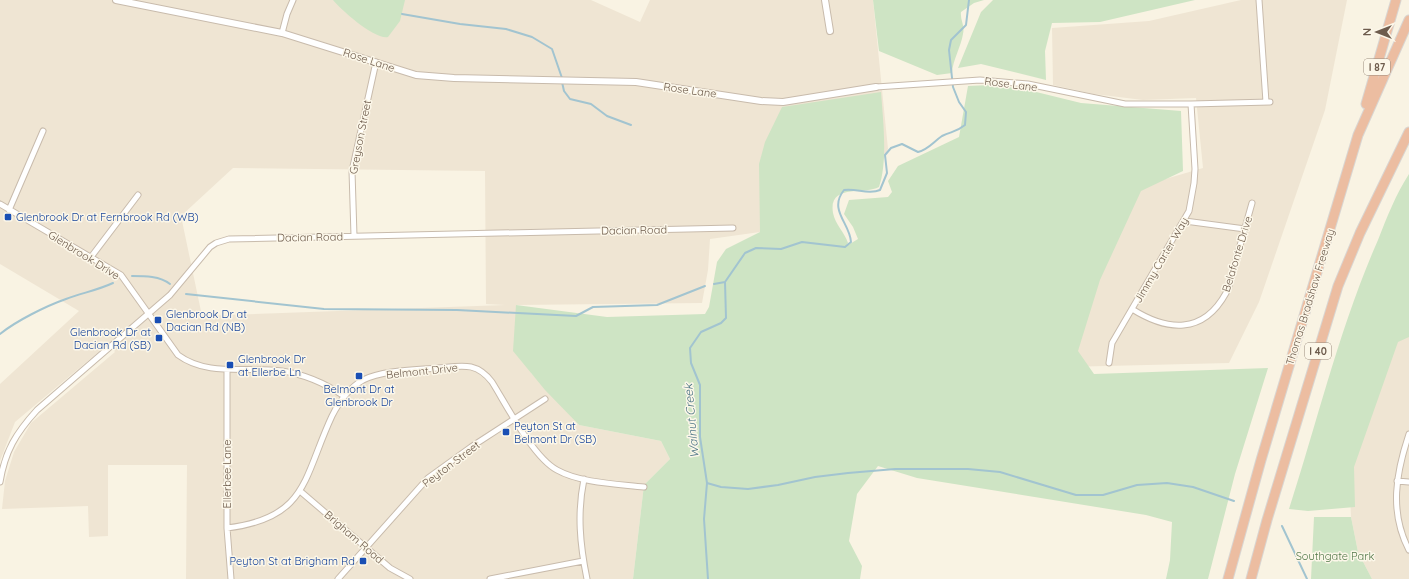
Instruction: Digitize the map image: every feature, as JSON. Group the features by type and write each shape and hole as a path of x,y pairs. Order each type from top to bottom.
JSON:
{"highway":[{"name":"I 87","path":"1358,134 1396,0"},
{"name":"Thomas Bradshaw Freeway","path":"1228,579 1261,460 1345,182 1358,134 1409,20"},
{"name":"I 40","path":"1252,579 1269,512 1338,286 1360,233 1409,132"}],"street":[{"name":"Rose Lane","path":"116,0 282,32 416,75 428,77 636,82 761,101 783,102 876,87 964,81 1010,82 1125,104 1268,102 1259,0"},
{"path":"282,32 293,0"},
{"path":"825,0 830,31"},
{"name":"Greyson Street","path":"354,236 352,171 376,62"},
{"name":"Jimmy Carter Way","path":"1109,363 1112,343 1185,221 1189,211 1194,183 1191,104"},
{"path":"9,210 43,132"},
{"path":"91,257 138,195"},
{"name":"Belafonte Drive","path":"1132,309 1160,324 1177,326 1188,324 1204,318 1213,311 1226,292 1252,203"},
{"name":"Glenbrook Drive","path":"0,204 121,275 178,354 190,363 202,367 283,371 331,388 344,396"},
{"path":"1185,221 1245,229"},
{"name":"Dacian Road","path":"0,482 2,469 9,450 20,429 42,405 170,295 203,254 216,243 229,239 733,228"},
{"name":"Belmont Drive","path":"227,528 265,520 294,500 300,491 331,420 344,396 363,380 388,373 452,367 476,368 484,372 537,451 548,464 558,471 584,479 644,487"},
{"name":"Ellerbee Lane","path":"227,369 227,528 231,579"},
{"name":"Peyton Street","path":"338,579 428,478 545,399"},
{"path":"1409,434 1395,495 1397,515 1403,537 1409,550"},
{"path":"584,479 580,502 579,527 583,561 587,579"},
{"path":"1397,481 1409,482"},
{"name":"Brigham Road","path":"300,491 390,568 410,579"},
{"path":"490,579 583,561"}],"shaded area":[{"path":"0,0 591,0 640,22 650,0 873,0 888,149 882,163 760,232 710,239 708,270 702,303 516,305 531,373 579,425 661,441 670,459 644,485 633,579 186,579 187,465 108,465 108,536 89,537 88,506 2,509 5,481 14,452 31,423 115,352 108,344 15,422 0,461 0,384 79,311 0,264","holes":["233,168 485,171 486,304 505,305 202,316 181,216"]},
{"path":"1241,0 1347,0 1325,110 1259,302 1229,363 1065,367 1131,189 1203,168 1196,98 1143,100 1094,94 1053,85 1052,28 1149,21"},
{"path":"1409,298 1409,579 1372,579 1358,552 1351,517 1349,469"}],"green space":[{"path":"333,0 405,0 400,21 388,37 382,37 350,17"},
{"path":"873,0 984,0 974,3 961,12 963,34 952,73 937,75 879,51"},
{"path":"993,0 1195,0 1100,22 1052,23 1045,51 1046,80 981,64 958,68 981,12"},
{"path":"991,85 1024,89 1081,103 1181,111 1183,171 1141,191 1100,280 1078,351 1094,374 1268,368 1235,474 1208,579 1166,579 1170,560 1172,522 1146,515 917,478 878,466 857,494 849,541 862,566 860,579 633,579 644,485 670,459 661,441 579,425 545,390 513,351 516,305 607,317 705,314 709,307 717,262 726,249 760,232 759,164 765,142 782,107 881,92 884,128 884,153 882,177 879,187 842,194 836,197 833,204 834,217 848,243 845,247 858,239 853,227 844,214 849,200 888,197 892,192 888,181 898,166 959,137 968,86"},
{"path":"1409,174 1409,337 1398,342 1354,467 1355,507 1308,511 1289,509 1352,306 1388,214"},
{"name":"Southgate Park","path":"1314,517 1351,517 1358,552 1372,579 1311,579"}],"waterway":[{"name":"Walnut Creek","path":"708,579 704,519 707,483 700,437 700,385 691,363 690,348 701,332 721,323 726,318 725,282 745,253 756,248 781,249 802,242 845,247 851,242 850,235 841,216 838,204 844,190 867,192 880,190 887,173 885,155 891,148 902,144 918,152 922,151 942,136 956,131 965,125 966,112 959,102 953,87 949,50 951,40 966,25 969,0"},
{"path":"402,14 460,24 506,29 532,37 552,49 562,78"},
{"path":"562,82 564,91 570,99 591,104 607,116 631,125"},
{"path":"132,276 147,276 162,279 170,284"},
{"path":"714,284 725,282"},
{"path":"0,334 32,314 66,299 113,283"},
{"path":"186,294 324,309 457,310 576,316 593,307 657,305 705,286"},
{"path":"707,483 721,487 748,489 778,485 815,477 848,473 895,469 968,469 1000,472 1076,495 1103,495 1137,485 1167,483 1193,487 1234,501"},
{"path":"1282,526 1307,579"}],"place":[{"name":"Glenbrook Dr at Fernbrook Rd (WB)","path":"8,217"},
{"name":"Glenbrook Dr at Dacian Rd (NB)","path":"158,320"},
{"name":"Glenbrook Dr at Dacian Rd (SB)","path":"159,338"},
{"name":"Glenbrook Dr at Ellerbe Ln","path":"230,365"},
{"name":"Belmont Dr at Glenbrook Dr","path":"359,376"},
{"name":"Peyton St at Belmont Dr (SB)","path":"506,432"},
{"name":"Peyton St at Brigham Rd","path":"363,561"}]}
